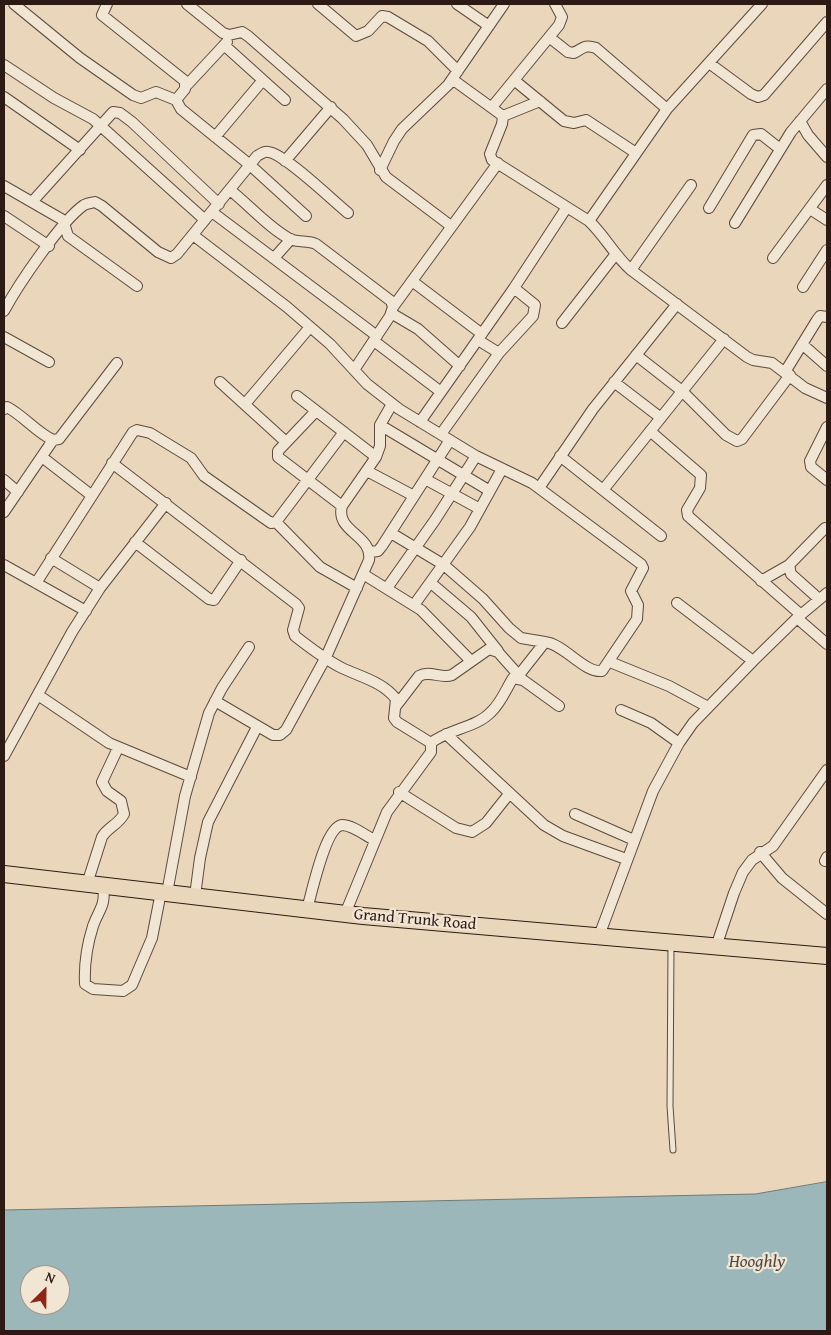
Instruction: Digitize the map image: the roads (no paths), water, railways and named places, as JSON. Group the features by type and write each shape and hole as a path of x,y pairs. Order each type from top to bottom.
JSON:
{"main road":[{"name":"Grand Trunk Road","path":"4,874 345,914 827,956"}],"street":[{"path":"14,4 80,58 133,95 141,98 156,92 176,100 181,109 250,165 306,216"},
{"path":"106,4 102,15 180,77 187,85"},
{"path":"190,4 223,33 229,36 242,32 248,36 330,107 367,145 380,170 394,184 451,226"},
{"path":"318,4 356,36 368,31 382,16 388,17 428,41 455,75 503,116"},
{"path":"457,4 488,26"},
{"path":"380,170 402,129 441,93 504,4"},
{"path":"492,107 559,25 562,17 555,4"},
{"path":"589,221 667,109 762,4"},
{"path":"709,64 751,94 764,95 827,22"},
{"path":"176,100 187,85 234,34"},
{"path":"549,37 568,52 574,53 583,46 589,45 596,48 667,109"},
{"path":"224,46 285,100"},
{"path":"4,65 42,91 102,126 205,220"},
{"path":"215,137 263,80"},
{"path":"514,80 564,121 574,123 586,120 636,153"},
{"path":"735,223 780,149 800,121 827,89"},
{"path":"4,98 80,150"},
{"path":"503,116 540,102"},
{"path":"285,161 330,107"},
{"path":"32,202 102,126 108,116 113,112 126,116 215,208 274,258 441,392"},
{"path":"503,116 502,124 490,154 492,160 589,221 598,230 615,255 631,270 724,340 753,360 772,363 805,388 827,398"},
{"path":"800,121 808,135 827,157"},
{"path":"708,208 753,135 761,134 780,149"},
{"path":"4,311 49,246 83,206 95,202 164,256 171,258 177,254 250,165 263,152 269,152 285,161 348,213"},
{"path":"354,370 412,281 498,163"},
{"path":"631,270 692,185"},
{"path":"773,258 827,185"},
{"path":"4,186 63,220 68,236 137,286"},
{"path":"230,190 291,239 316,244 382,293 391,301 392,310 418,329 460,366"},
{"path":"420,422 514,288 567,207"},
{"path":"810,209 827,220"},
{"path":"4,216 49,246"},
{"path":"193,235 310,327 367,384 392,404 476,456 539,488 637,561 643,568 631,591 638,605 637,619 610,662 602,671 598,672 556,646 545,642 527,640 515,633 483,599 444,565 391,532"},
{"path":"274,258 291,239"},
{"path":"803,287 827,251"},
{"path":"562,323 615,255"},
{"path":"412,281 499,353"},
{"path":"440,434 499,353 532,316 535,310 532,301 514,288"},
{"path":"539,488 614,382 678,304"},
{"path":"636,355 682,391 726,435 737,441 742,439 787,373 802,344 820,316 827,317"},
{"path":"245,404 310,327"},
{"path":"4,337 49,362"},
{"path":"603,490 724,340"},
{"path":"802,344 827,366"},
{"path":"4,409 7,407 14,411 53,440 59,439 117,363"},
{"path":"220,382 286,442"},
{"path":"614,382 661,418"},
{"path":"297,396 376,457"},
{"path":"215,701 273,736 280,735 286,730 326,657 363,574 370,552 368,545 344,524 340,513 342,506 376,457 380,446 380,424 392,404"},
{"path":"316,411 278,451 278,456 342,506"},
{"path":"380,424 490,491"},
{"path":"827,427 810,461 811,467 827,480"},
{"path":"36,583 112,463 133,432 137,430 150,433 191,458 204,476 271,523 276,522 344,432"},
{"path":"650,430 701,475 700,488 687,510 688,516 761,581 827,644"},
{"path":"4,512 53,440"},
{"path":"370,552 378,551 450,440"},
{"path":"388,588 452,495 476,456"},
{"path":"560,456 661,536"},
{"path":"42,457 91,495"},
{"path":"112,463 296,604 299,608 293,630 296,636 340,667 383,686 396,699 394,718 397,722 431,743"},
{"path":"414,605 444,565 480,509 502,469"},
{"path":"367,471 414,496"},
{"path":"425,479 480,509"},
{"path":"4,480 18,492"},
{"path":"4,756 100,588 166,503"},
{"path":"276,522 320,567 356,588"},
{"path":"761,581 789,565 826,528"},
{"path":"135,542 208,599 214,600 219,595 241,560"},
{"path":"51,558 100,588"},
{"path":"4,565 86,611"},
{"path":"599,936 626,859 653,791 679,742 708,707 753,661 799,616 823,596 792,574 789,565"},
{"path":"363,574 414,605 431,619 471,661"},
{"path":"430,583 471,617 498,652 521,677 559,706"},
{"path":"678,603 753,661"},
{"path":"431,743 446,734 485,718 495,707 513,678 521,677 545,642"},
{"path":"118,748 102,782 107,791 121,801 124,814 117,824 105,831 102,837 95,885 104,902 94,925 84,965 86,984 93,989 122,991 132,985 152,938 190,777 215,701 249,647"},
{"path":"396,706 419,676 424,673 447,677 452,676 489,649 498,652"},
{"path":"610,662 669,686 708,707"},
{"path":"38,695 118,748 190,777"},
{"path":"621,710 651,723 679,742"},
{"path":"195,896 202,845 208,822 257,727"},
{"path":"446,734 509,794 553,831 626,859"},
{"path":"345,914 387,812 431,752 431,743"},
{"path":"716,946 738,884 752,860 760,852 772,846 827,770"},
{"path":"400,792 456,828 472,832 486,824 509,794"},
{"path":"575,814 634,840"},
{"path":"307,909 326,844 334,829 340,825 348,826 374,840"},
{"path":"760,852 782,878 827,914"}],"lane":[{"path":"671,942 670,1106 673,1150"}],"water":[{"name":"Hooghly","path":"827,1182 827,1331 4,1331 4,1210 755,1194"}]}
